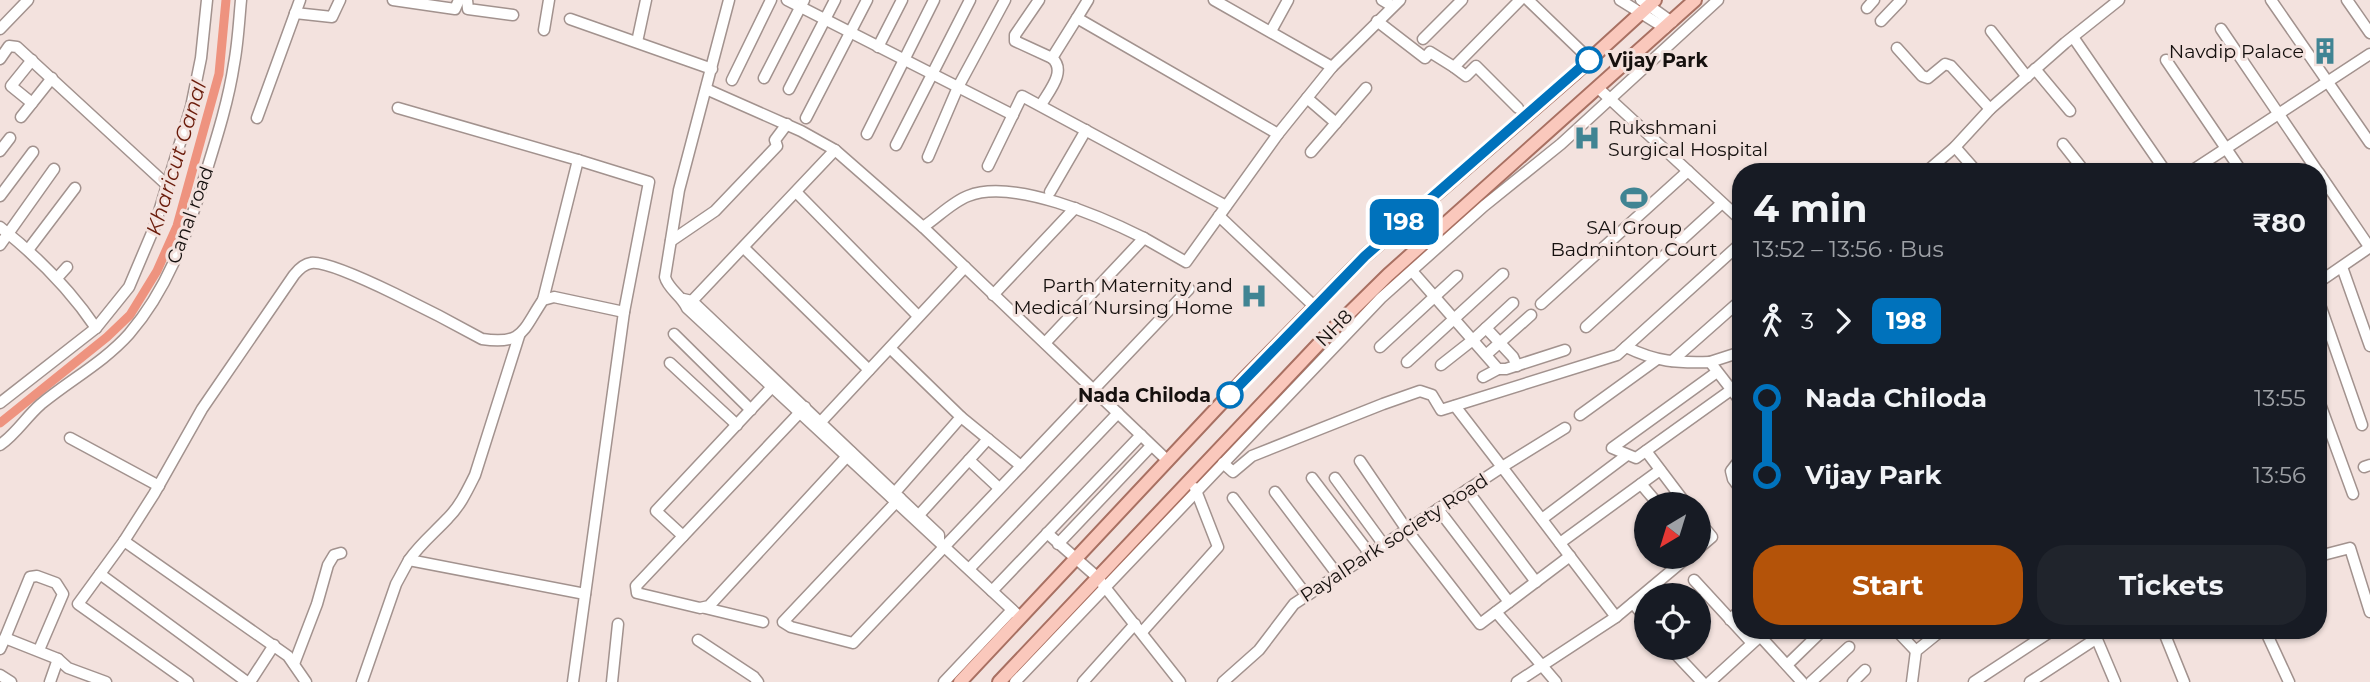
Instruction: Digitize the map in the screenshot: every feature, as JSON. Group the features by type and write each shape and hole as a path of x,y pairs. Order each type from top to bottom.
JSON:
{"main road":[{"name":"NH8","path":"999,682 1100,582 1191,477 1329,332 1388,275 1695,0"},
{"name":"NH8","path":"960,682 1016,614 1075,561 1314,306 1344,269 1643,4"}],"street":[{"path":"0,29 28,0"},
{"name":"Canal road","path":"0,403 96,328 129,287 168,186 191,107 201,58 207,0"},
{"name":"Canal road","path":"0,446 40,405 97,364 128,335 153,303 185,240 223,116 234,64 241,0"},
{"path":"257,118 300,0"},
{"path":"295,13 332,17 340,0"},
{"path":"393,0 455,9 459,0"},
{"path":"467,0 468,9 513,15"},
{"path":"544,30 549,0"},
{"path":"637,42 646,0"},
{"path":"729,0 679,190 666,282 895,498 933,539 942,544 1016,614 944,682"},
{"path":"732,80 771,0"},
{"path":"787,0 802,3 851,34 1013,116"},
{"path":"789,89 835,0"},
{"path":"806,118 867,0"},
{"path":"878,47 902,0"},
{"path":"867,134 933,0"},
{"path":"896,145 970,0"},
{"path":"928,157 958,87 1005,0"},
{"path":"1039,0 1015,34 1014,41 1052,58 1059,64 1060,71 1041,105"},
{"path":"1052,58 1088,0"},
{"path":"1214,0 1332,67"},
{"path":"1271,31 1289,0"},
{"path":"1382,0 1396,3"},
{"path":"1423,39 1462,0"},
{"path":"1454,67 1520,0"},
{"path":"1528,0 1581,51"},
{"path":"1620,0 1643,4 1668,25"},
{"path":"1015,682 1100,582 1196,491 1381,299 1611,100 1718,0"},
{"path":"1881,21 1901,0"},
{"path":"1936,163 1990,109 2119,0"},
{"path":"2271,0 2370,144"},
{"path":"2347,0 2370,33"},
{"path":"764,78 802,3"},
{"path":"923,227 967,196 999,190 1075,208 1108,220 1186,262 1278,134 1332,67 1396,3"},
{"path":"1077,18 1278,134"},
{"path":"570,19 712,69"},
{"path":"1377,21 1425,58 1430,52 1466,76 1476,66 1518,108"},
{"path":"2221,29 2312,163"},
{"path":"1991,31 2027,77"},
{"path":"2073,37 2160,163"},
{"path":"0,58 14,45 168,186"},
{"path":"1897,48 1922,76 1928,78 1945,64 1951,66 1990,109"},
{"path":"2204,163 2370,54"},
{"path":"32,60 11,86 32,103"},
{"path":"2166,60 2236,163"},
{"path":"2035,69 2070,111"},
{"path":"21,117 52,78"},
{"path":"1311,152 1366,88"},
{"path":"1598,88 1732,212"},
{"path":"706,89 787,124 835,150 923,227 1168,461"},
{"path":"988,166 1022,96 1226,206"},
{"path":"1307,98 1336,123"},
{"path":"398,108 649,182 624,312 573,682"},
{"path":"671,241 723,203 777,146 775,139 787,124"},
{"path":"1049,192 1086,130"},
{"path":"0,151 9,138"},
{"path":"2063,144 2078,163"},
{"path":"1955,147 1969,163"},
{"path":"802,410 772,387 687,308 687,300 744,248 835,150"},
{"path":"0,196 33,152"},
{"path":"362,682 396,584 416,549 450,516 465,497 475,475 519,336 543,300 578,160"},
{"path":"0,244 4,230 54,169"},
{"path":"1541,304 1688,171"},
{"path":"2327,185 2370,248 2327,277"},
{"path":"28,250 75,188"},
{"path":"797,193 918,316"},
{"path":"1586,327 1722,203"},
{"path":"993,295 1075,208"},
{"path":"1219,216 1314,306"},
{"path":"4,230 58,278 77,299 96,328"},
{"path":"1045,343 1144,238"},
{"path":"744,248 869,370"},
{"path":"1223,463 1233,472 1252,456 1420,391 1432,395 1441,410 1605,360 1617,355 1732,251"},
{"path":"78,604 124,541 159,486 202,409 300,268 311,262 340,268 482,339 507,342 519,336"},
{"path":"58,278 67,267"},
{"path":"818,425 965,267"},
{"path":"2342,267 2370,346"},
{"path":"1412,271 1498,369"},
{"path":"1407,362 1503,274"},
{"path":"1380,347 1457,276"},
{"path":"961,417 895,498 783,622 791,627 853,643 942,544 1095,391 1189,289"},
{"path":"543,300 554,297 624,312"},
{"path":"1440,365 1474,339 1513,303"},
{"path":"1672,361 1732,308"},
{"path":"1487,354 1531,315"},
{"path":"2327,325 2362,425"},
{"path":"1486,328 1517,366"},
{"path":"674,334 751,410"},
{"path":"1626,347 1656,360 1679,363 1710,362 1732,355"},
{"path":"890,348 961,417 1021,466"},
{"path":"1483,377 1498,369 1517,366 1565,350"},
{"path":"1580,415 1656,360"},
{"path":"1710,362 1731,390 1636,458 1612,448 1717,372"},
{"path":"670,363 737,425"},
{"path":"683,536 656,511 772,387"},
{"path":"1455,406 1502,467 1565,428"},
{"path":"763,622 637,593 635,590 802,410"},
{"path":"968,569 1118,413"},
{"path":"2327,423 2353,494"},
{"path":"992,590 1141,435"},
{"path":"70,438 159,486"},
{"path":"919,516 988,439"},
{"path":"1058,544 1152,446"},
{"path":"1646,452 1677,492"},
{"path":"705,608 848,455"},
{"path":"1542,519 1627,455"},
{"path":"969,460 999,488"},
{"path":"1360,461 1407,530 1480,624 1570,556"},
{"name":"PayalPark society Road","path":"1223,682 1259,650 1294,604 1502,467 1616,617"},
{"path":"1560,543 1660,470"},
{"path":"1083,682 1219,547 1191,477"},
{"path":"1312,478 1370,554"},
{"path":"1335,478 1384,545"},
{"path":"1641,484 1648,492"},
{"path":"1467,490 1536,582"},
{"path":"1275,492 1337,574"},
{"path":"895,498 939,535 942,544"},
{"path":"1233,499 1307,596"},
{"path":"1438,509 1509,602"},
{"path":"1047,533 1100,582 1180,682"},
{"path":"124,541 274,645 288,656 306,682"},
{"path":"2327,553 2350,548 2370,612"},
{"path":"294,664 317,604 328,565 334,555 341,553"},
{"path":"410,560 585,594"},
{"path":"1517,682 1616,617 1674,569"},
{"path":"100,574 248,682 274,645"},
{"path":"0,649 30,577 37,576 56,583 63,594 188,682"},
{"path":"1693,580 1730,620"},
{"path":"39,650 63,594"},
{"path":"1496,612 1556,682"},
{"path":"612,682 618,624"},
{"path":"5,638 39,650 58,659 68,668 106,682"},
{"path":"1710,682 1756,639"},
{"path":"1762,639 1802,682"},
{"path":"1787,665 1814,639"},
{"path":"1905,639 1916,651"},
{"path":"1912,682 1916,651 1931,639"},
{"path":"1974,682 2039,639"},
{"path":"2030,682 2088,639"},
{"path":"2097,639 2115,682"},
{"path":"2167,639 2184,682"},
{"path":"2269,639 2288,682"},
{"path":"698,640 758,682"},
{"path":"1811,682 1849,647"},
{"path":"50,682 58,659"},
{"path":"1681,660 1702,682"},
{"path":"1853,682 1865,670"},
{"path":"0,675 11,682"}],"waterway":[{"name":"Kharicut Canal","path":"0,423 107,337 130,315 157,271 177,226 219,74 226,0"}],"bus line":[{"name":"198","path":"1230,395 1365,256 1589,60"}],"place":[{"name":"Navdip Palace","path":"2325,51"},
{"name":"Vijay Park","path":"1589,60"},
{"name":"Rukshmani Surgical Hospital","path":"1587,138"},
{"name":"SAI Group Badminton Court","path":"1634,198"},
{"name":"Parth Maternity and Medical Nursing Home","path":"1254,296"},
{"name":"Nada Chiloda","path":"1230,395"}]}
